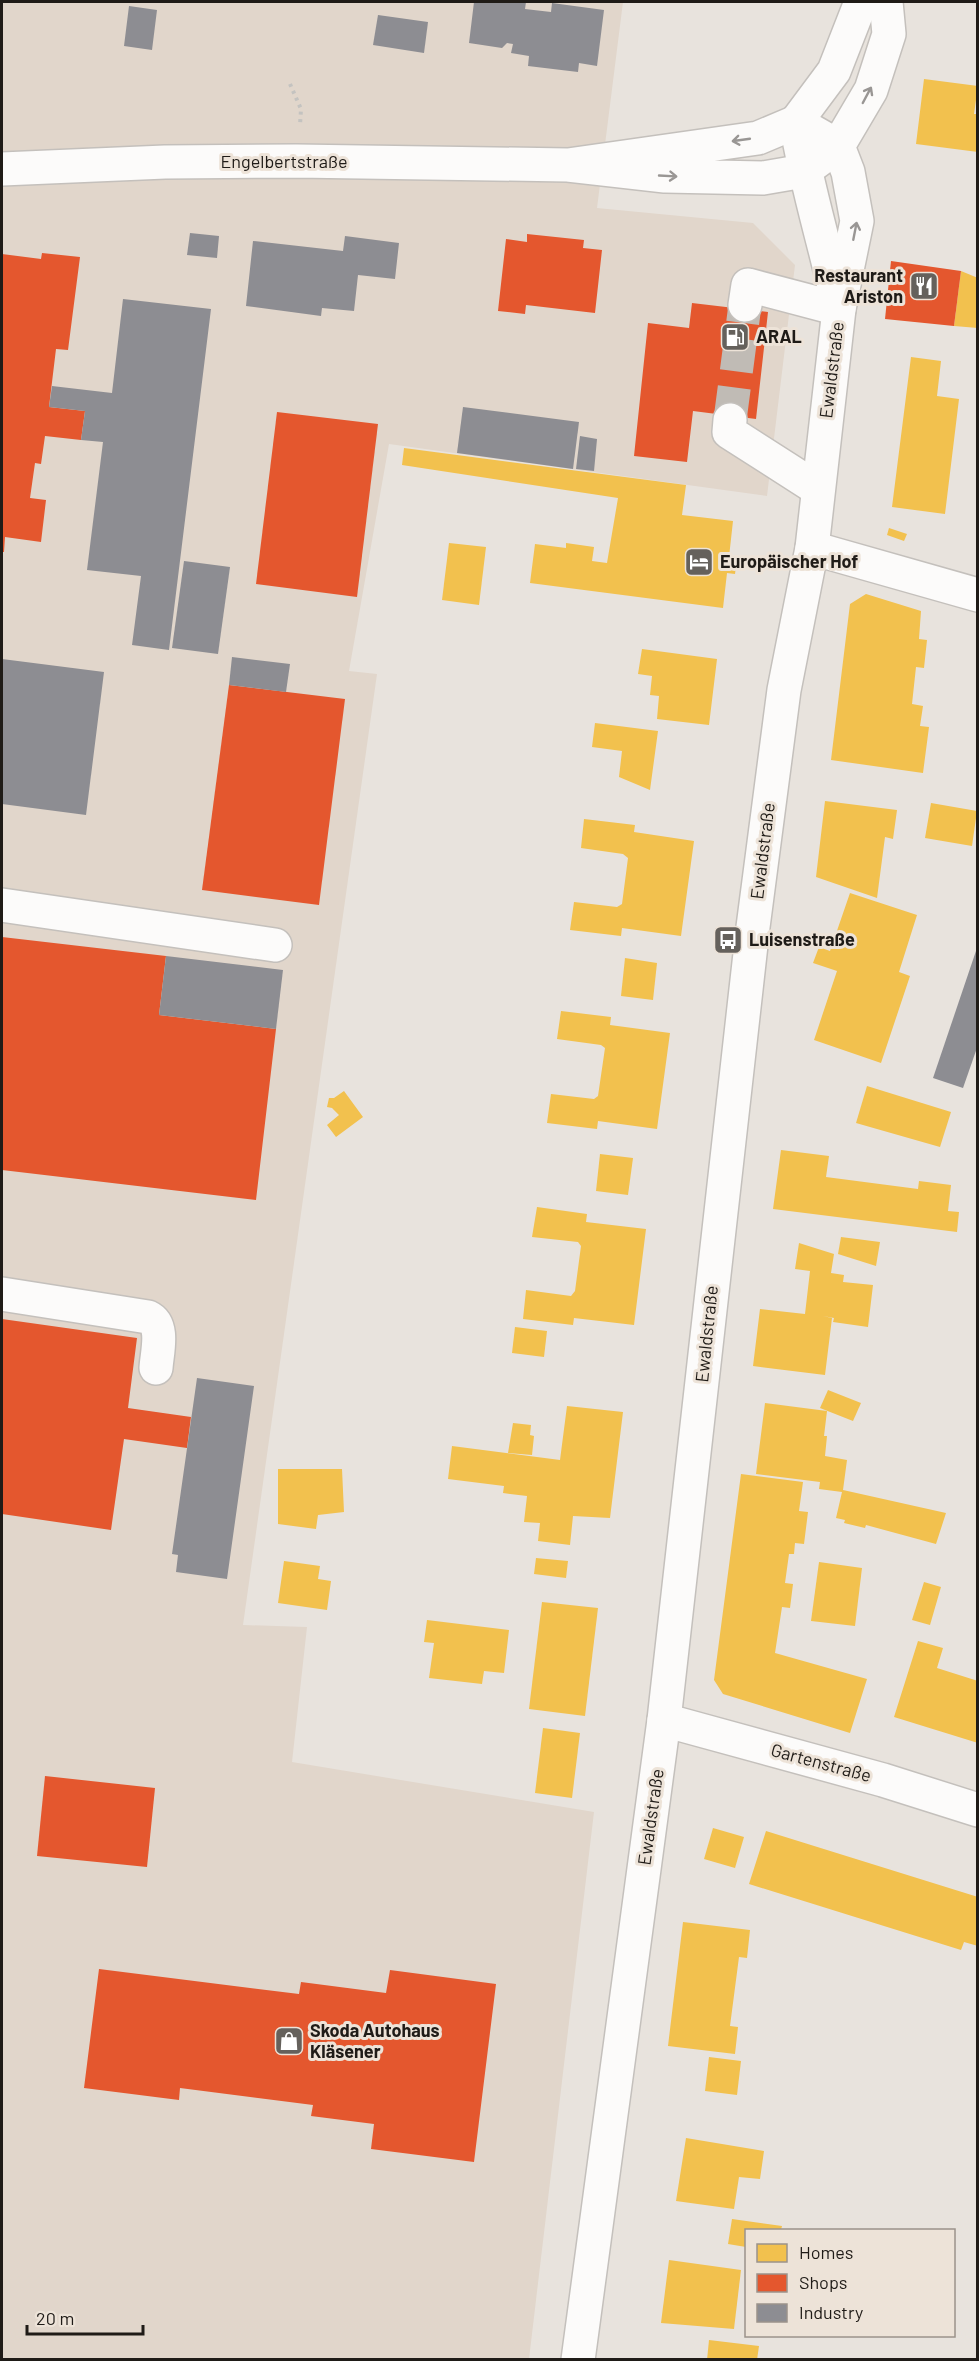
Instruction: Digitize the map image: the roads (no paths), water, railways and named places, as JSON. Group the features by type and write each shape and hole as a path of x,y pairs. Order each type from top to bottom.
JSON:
{"main road":[{"path":"861,2 834,71 796,122 838,146 871,90 889,34 886,2"},
{"name":"Engelbertstraße","path":"568,165 758,138 796,122"},
{"name":"Ewaldstraße","path":"796,122 804,171 820,222 839,309"},
{"name":"Engelbertstraße","path":"2,169 165,162 296,161 568,165 676,176 763,178 804,171 838,146"},
{"name":"Ewaldstraße","path":"578,2360 664,1720 753,927 784,690 812,548 839,309 856,221 848,172 838,146"},
{"path":"745,305 748,285 839,309"},
{"path":"730,420 729,432 818,489"},
{"path":"812,548 978,595"},
{"path":"2,905 275,945"},
{"path":"2,1294 153,1319 158,1329 156,1368"},
{"name":"Gartenstraße","path":"664,1720 883,1780 978,1810"}],"tunnel":[{"path":"730,420 745,305"}],"place":[{"name":"Restaurant Ariston","path":"924,286"},
{"name":"ARAL","path":"735,337"},
{"name":"Europäischer Hof","path":"699,562"},
{"name":"Luisenstraße","path":"728,940"},
{"name":"Skoda Autohaus Kläsener","path":"289,2041"}]}
